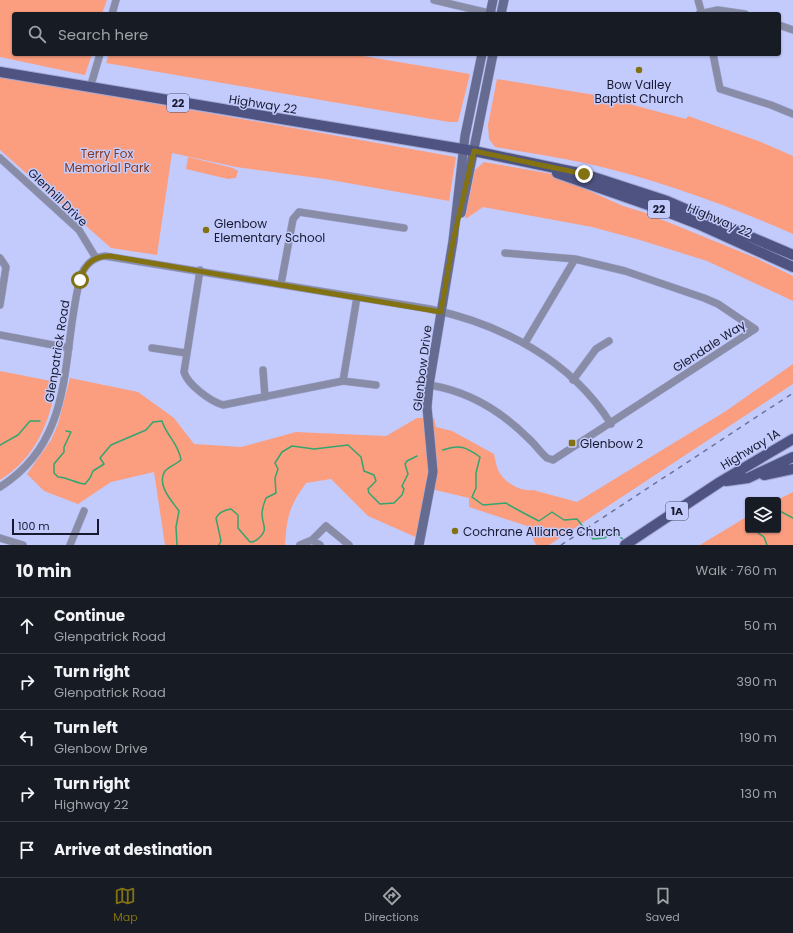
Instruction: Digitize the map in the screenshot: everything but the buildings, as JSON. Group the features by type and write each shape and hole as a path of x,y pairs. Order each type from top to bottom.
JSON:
{"main road":[{"name":"Highway 22","path":"0,72 464,149 584,174 617,183 680,206 793,255"},
{"name":"Highway 22","path":"522,161 657,208 705,227 793,267"},
{"name":"Highway 1A","path":"625,545 720,482 793,439"},
{"name":"Highway 1A","path":"720,482 748,478 793,457"},
{"path":"748,478 793,469"}],"street":[{"path":"113,12 116,0"},
{"path":"434,0 483,12"},
{"path":"491,12 493,0"},
{"path":"501,12 504,0"},
{"path":"698,0 701,12"},
{"path":"710,12 718,10 732,12"},
{"path":"781,26 793,30"},
{"path":"90,88 99,56"},
{"name":"Glenbow Drive","path":"419,545 433,472 427,407 429,385 453,241 464,149 482,56"},
{"name":"Glenbow Drive","path":"453,241 474,151 493,56"},
{"path":"713,56 720,89 771,105 793,114"},
{"name":"Glenhill Drive","path":"0,158 79,230 96,258"},
{"path":"281,284 293,219 299,212 404,228"},
{"path":"504,253 575,259 525,343"},
{"path":"96,258 110,256 200,270 441,312 489,325 525,343 548,358 574,380 597,405 610,424"},
{"path":"0,258 6,267 0,305"},
{"name":"Glenpatrick Road","path":"0,488 33,459 50,431 59,408 81,275 88,263 96,258"},
{"name":"Glendale Way","path":"429,385 458,392 490,408 515,426 549,459 556,458 755,329 718,304 704,298 625,271 575,259"},
{"path":"200,270 184,368 186,378 215,402 227,405 343,381 376,385"},
{"path":"343,381 357,297"},
{"path":"0,335 69,348"},
{"path":"574,380 596,349 609,341"},
{"path":"152,348 186,353"},
{"path":"263,370 265,397"},
{"path":"70,545 84,511"},
{"path":"300,545 312,540 326,526 349,545"},
{"path":"0,538 23,545"},
{"path":"312,540 320,545"}],"green space":[{"path":"0,0 107,0 103,12 12,12 12,56 91,56 85,75 0,57"},
{"path":"108,56 363,56 470,74 458,122 449,122 106,63"},
{"name":"Terry Fox Memorial Park","path":"0,76 456,157 449,201 325,179 236,167 172,153 157,255 111,248 0,150"},
{"path":"497,79 595,95 686,119 688,116 761,142 793,156 793,234 717,203 612,169 495,147 489,139 488,125"},
{"path":"188,157 233,168 238,171 236,178 228,179 186,169"},
{"path":"484,162 552,174 623,206 643,212 756,258 793,276 793,301 707,261 592,227 483,207 465,218 475,170"},
{"path":"793,364 793,384 549,545 536,545 527,526 469,507 469,498 431,489 420,539 368,516 331,479 306,483 292,506 288,519 285,545 165,545 154,472 111,482 78,504 44,491 27,474 51,440 58,424 70,378 138,392 174,418 194,444 241,447 296,432 386,436 417,418 434,418 436,427 452,431 494,454 498,470 508,482 517,488 533,490 577,502 726,411"},
{"path":"0,371 56,382 50,411 39,438 23,461 0,480"},
{"path":"793,492 793,545 700,545 745,518 745,533 781,533 781,498"}],"waterway":[{"path":"0,445 18,435 30,421 40,421"},
{"path":"66,431 71,432 64,447 64,452 54,464 54,473 58,477 85,484 93,471 104,464 100,458 111,445 146,430 153,422 162,421 166,431 178,449 181,460 165,471 162,482 169,498 179,511 176,527 177,545"},
{"path":"219,545 221,541 216,518 220,513 229,509 238,515 238,528 250,542 256,541 262,535 264,532 262,514 266,498 276,493 275,478 278,469 275,463 282,452 292,446 314,449 348,445 361,457 364,471 374,475 376,481 368,489 369,493 380,504 394,503 402,495 404,489 402,486 408,474 405,464 407,461 417,456"},
{"path":"443,450 458,447 467,449 480,457 476,473 476,488 472,497 483,505 506,503 539,521 552,512 564,520 577,519 593,539 605,538 610,533 616,534 624,540"},
{"path":"781,512 793,518"},
{"path":"758,533 764,537 767,545"}],"railway":[{"path":"561,545 793,393"}],"place":[{"name":"Bow Valley Baptist Church","path":"639,70"},
{"name":"Glenbow Elementary School","path":"206,230"},
{"name":"Glenbow 2","path":"572,443"},
{"name":"Cochrane Alliance Church","path":"455,531"}],"route":[{"path":"80,280 81,275 88,263 100,256 110,256 441,312 453,241 460,217 474,151 584,174"}]}
